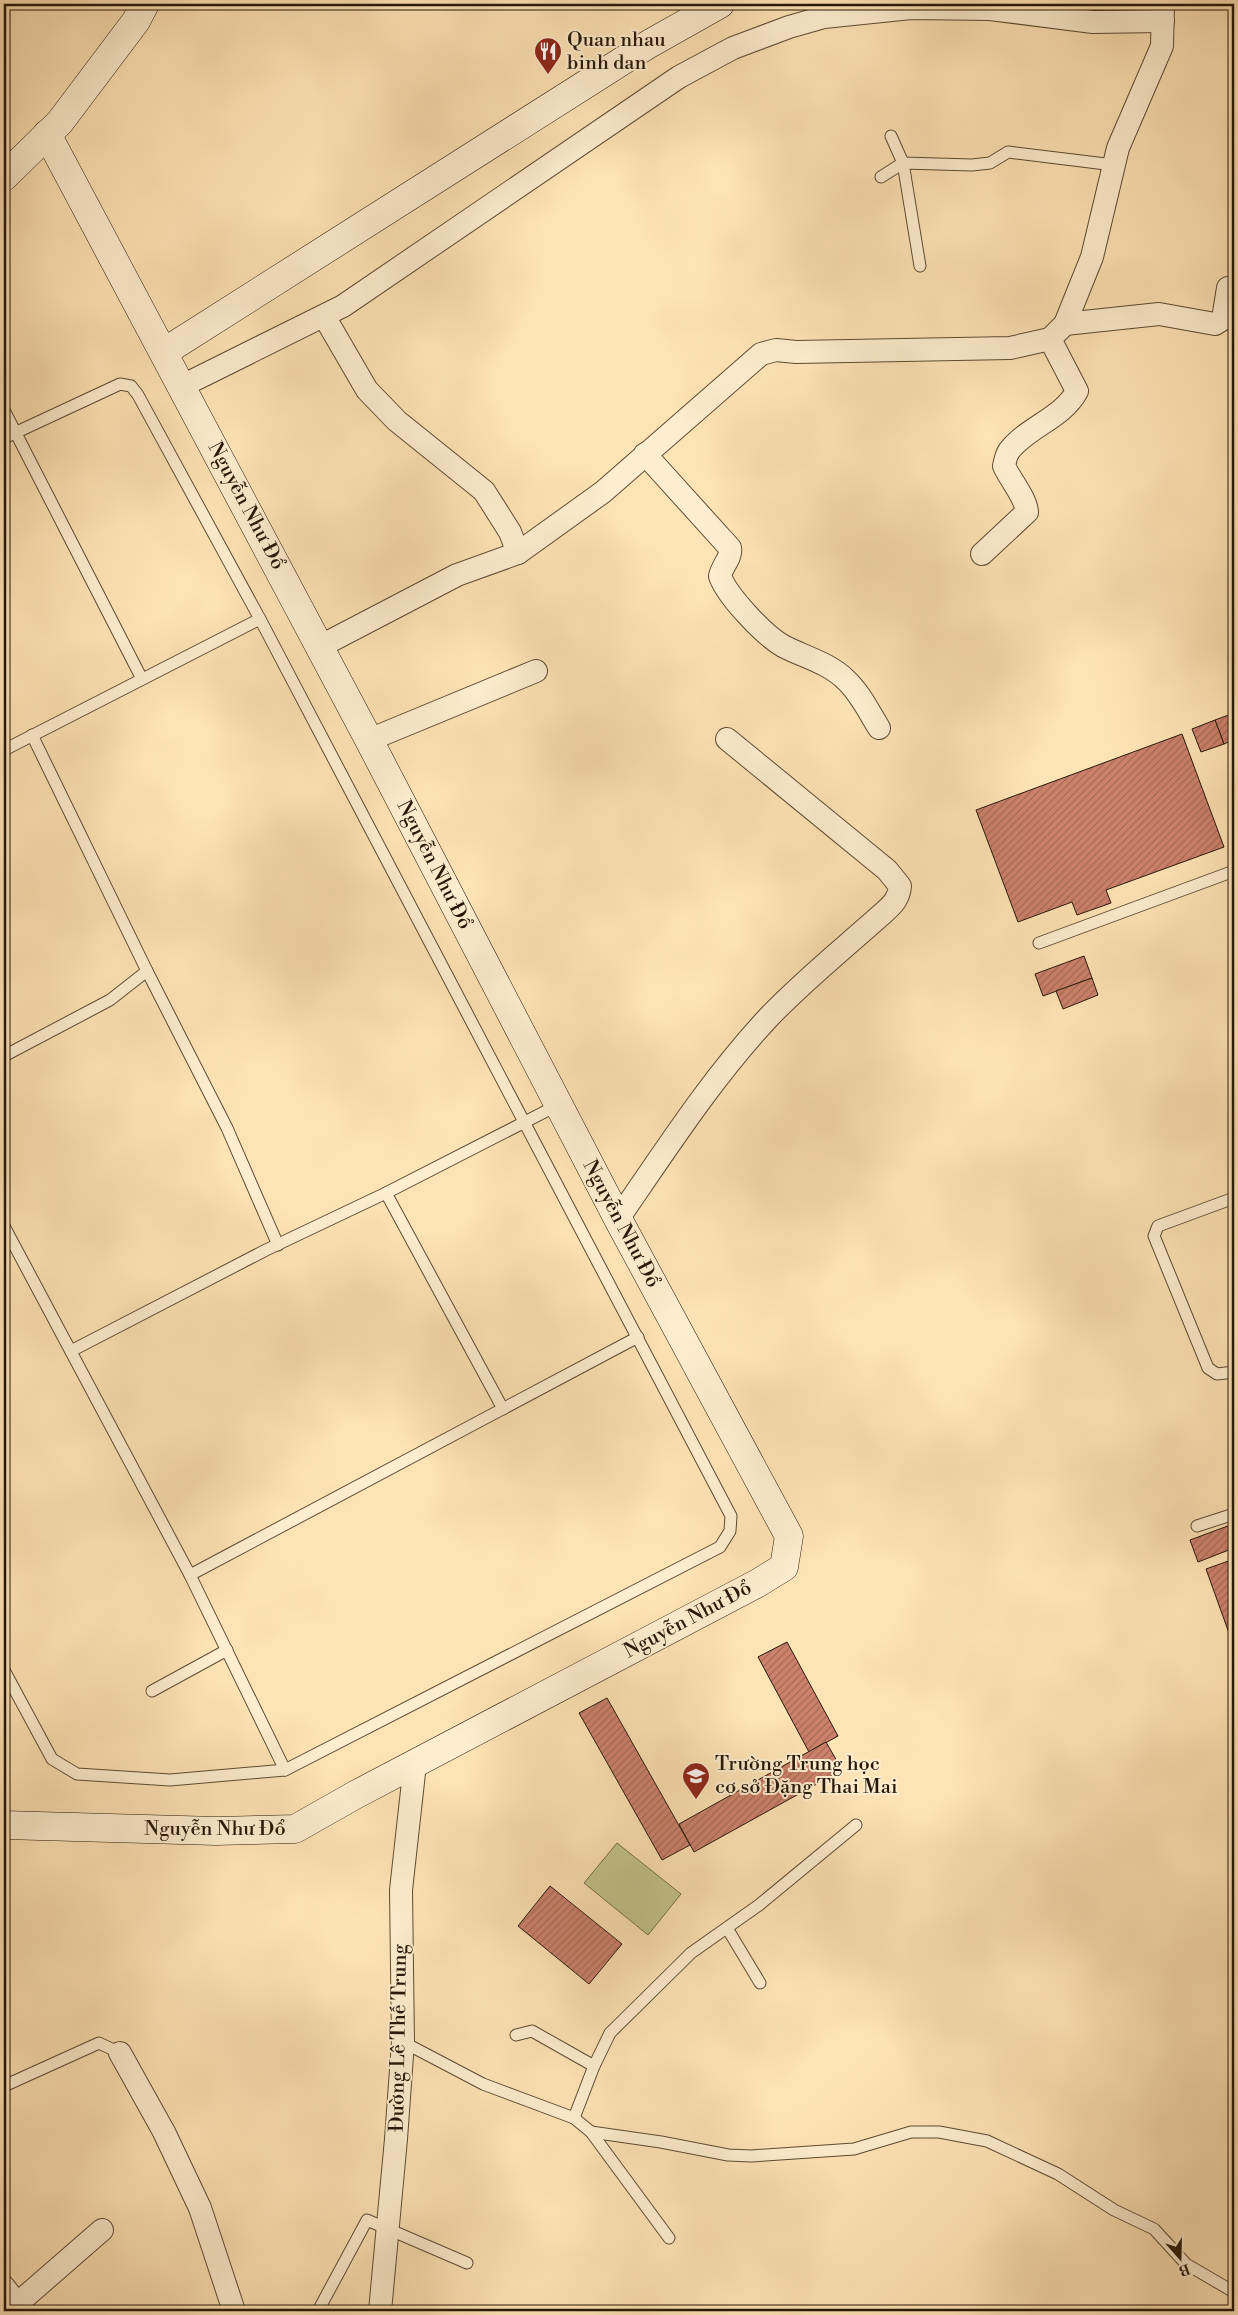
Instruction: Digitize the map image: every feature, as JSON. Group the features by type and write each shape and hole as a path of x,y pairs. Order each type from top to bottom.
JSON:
{"street":[{"path":"4,177 60,122 136,21 144,4"},
{"path":"164,352 649,44 720,4"},
{"path":"182,386 343,306 679,76 733,48 789,27 824,17 911,8 990,9 1093,22 1163,13 1162,46 1118,148 1092,257 1058,332 1077,391 1072,401 1036,427 1008,452 1004,466 1014,486 1027,502 1027,512 982,554"},
{"name":"Nguyễn Như Đổ","path":"4,1825 216,1831 295,1829 355,1795 758,1583 784,1567 789,1536 618,1219 369,740 47,134"},
{"path":"319,646 457,575 518,553 603,492 761,354 776,350 796,352 1010,348 1058,332 1159,314 1215,324 1223,319 1228,288"},
{"path":"324,316 367,390 397,421 484,491 510,532 518,553"},
{"path":"645,454 730,548 730,554 720,576 743,611 773,640 829,668 846,680 857,693 878,728"},
{"path":"369,740 536,671"},
{"path":"618,1219 674,1138 748,1041 794,991 894,903 899,894 900,886 887,870 727,739"},
{"name":"Đường Lê Thế Trung","path":"380,2311 403,2042 401,1890 415,1764"},
{"path":"120,2053 164,2132 200,2208 234,2311"},
{"path":"14,2301 102,2230"}],"lane":[{"path":"891,136 903,163 920,266"},
{"path":"881,177 903,163 981,164 990,163 1008,152 1114,164"},
{"path":"4,438 120,384 130,386 138,395 260,619 732,1516 730,1532 720,1547 285,1770 170,1780 77,1774 52,1759 4,1670"},
{"path":"4,410 142,679"},
{"path":"4,750 260,619"},
{"path":"32,734 147,971 227,1128 278,1245"},
{"path":"1039,943 1234,871"},
{"path":"4,1056 110,1000 147,971"},
{"path":"71,1351 559,1105"},
{"path":"386,1193 503,1409"},
{"path":"1234,1198 1158,1226 1154,1236 1208,1368 1217,1374 1234,1372"},
{"path":"4,1226 190,1575 285,1770"},
{"path":"190,1575 638,1337"},
{"path":"1197,1526 1234,1514"},
{"path":"152,1690 227,1650"},
{"path":"574,2118 594,2066 610,2033 691,1953 759,1905 856,1825"},
{"path":"726,1928 760,1983"},
{"path":"516,2035 532,2031 594,2066"},
{"path":"403,2042 483,2084 574,2118 591,2132 668,2238"},
{"path":"4,2086 99,2043 120,2053"},
{"path":"591,2132 661,2142 728,2155 751,2156 848,2150 912,2132 939,2132 987,2141 1058,2174 1114,2210 1154,2229 1186,2264 1234,2292"},
{"path":"318,2311 367,2220 467,2263"}],"green space":[{"path":"617,1843 681,1894 648,1935 584,1883"}],"building":[{"path":"1234,713 1234,743 1233,740 1224,744 1215,720"},
{"path":"1215,720 1224,744 1201,752 1192,729"},
{"path":"1182,734 1224,847 1106,890 1111,903 1077,915 1072,902 1018,922 976,810"},
{"path":"1084,956 1092,978 1043,996 1035,974"},
{"path":"1092,978 1098,995 1063,1009 1056,991"},
{"path":"1233,1524 1234,1548 1198,1562 1190,1540"},
{"path":"1234,1559 1234,1647 1206,1569"},
{"path":"787,1642 838,1736 809,1752 758,1657"},
{"path":"607,1698 690,1845 662,1860 579,1713"},
{"path":"826,1742 842,1770 694,1852 679,1824"},
{"path":"550,1886 622,1944 589,1984 518,1926"}],"place":[{"name":"Quan nhau binh dan","path":"548,75"},
{"name":"Trường Trung học cơ sở Đặng Thai Mai","path":"696,1800"}]}
